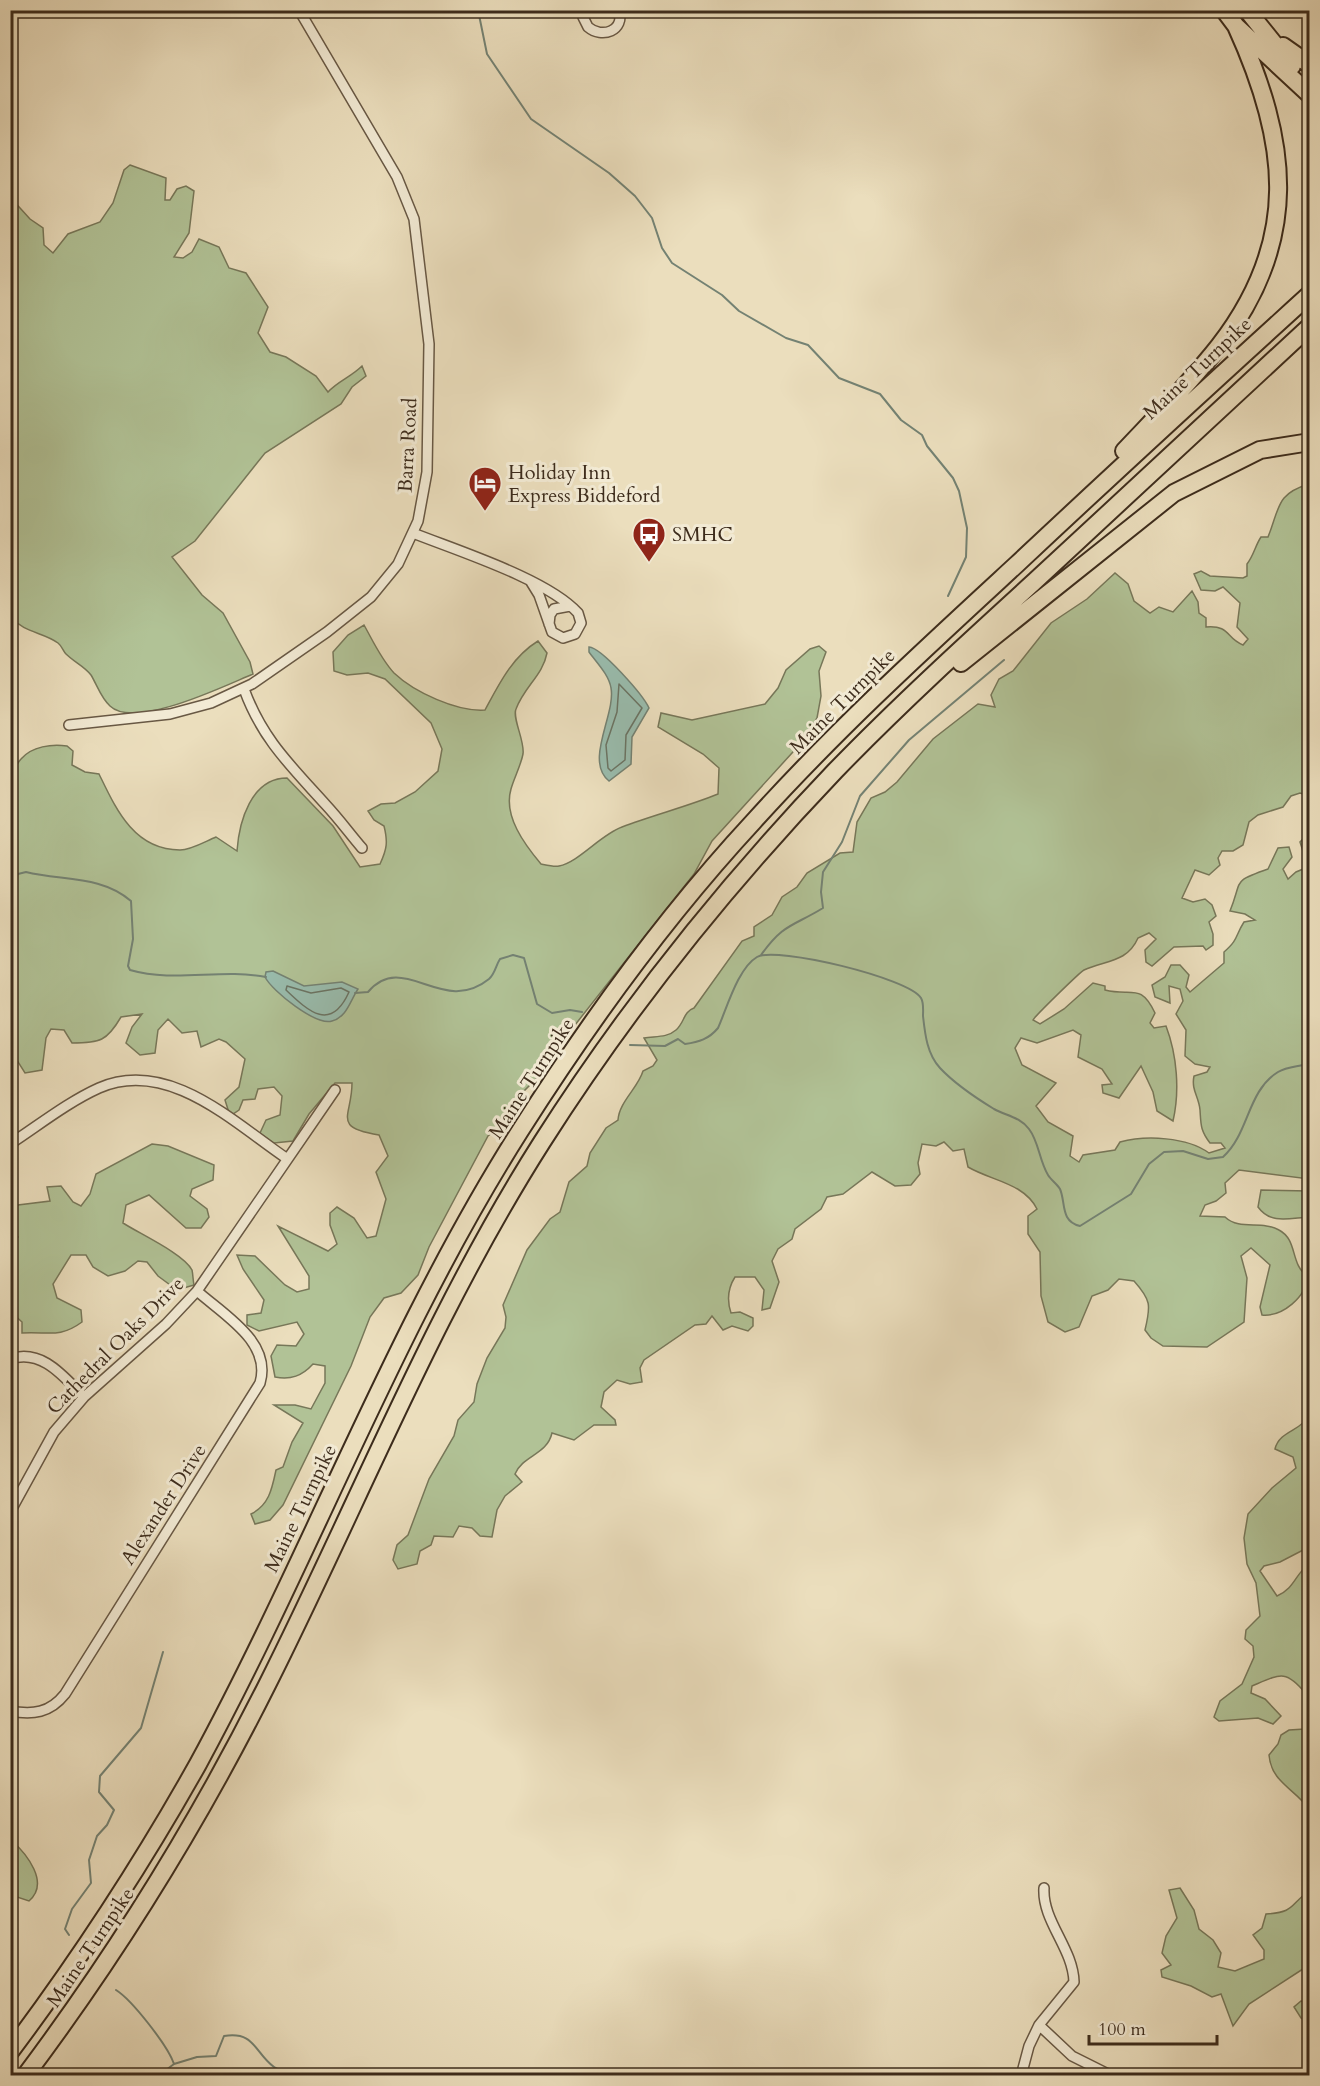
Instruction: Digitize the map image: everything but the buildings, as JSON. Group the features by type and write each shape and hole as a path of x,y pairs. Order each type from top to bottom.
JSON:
{"highway":[{"path":"1224,10 1236,26 1310,95"},
{"path":"1249,13 1292,54 1310,65"},
{"path":"1249,13 1280,54 1310,84"},
{"path":"1109,478 1120,454 1219,346 1253,293 1267,257 1278,193 1274,132 1259,78 1236,26"},
{"name":"Maine Turnpike","path":"10,2052 95,1933 148,1850 198,1762 421,1307 507,1152 573,1050 630,971 751,824 880,690 1310,294"},
{"name":"Maine Turnpike","path":"25,2076 125,1936 225,1767 271,1677 445,1314 492,1225 543,1140 593,1068 711,911 838,768 939,670 1310,326"},
{"path":"939,670 959,664 1174,493 1260,450 1310,442"}],"street":[{"name":"Barra Road","path":"69,725 170,714 205,705 244,689 308,646 371,597 398,564 413,533 421,509 427,472 429,355 427,310 414,219 397,177 298,10"},
{"path":"584,10 585,24 600,33 615,29 620,20 619,10"},
{"path":"413,533 531,582 570,606 578,613 581,625 573,636 560,637 549,627 542,600 531,582"},
{"path":"549,627 552,610 562,605 570,606"},
{"path":"244,689 259,725 279,755 328,807 362,848"},
{"path":"10,1144 94,1090 117,1082 140,1079 164,1083 185,1091 286,1158"},
{"name":"Cathedral Oaks Drive","path":"10,1512 48,1441 84,1397 166,1324 197,1291 334,1090"},
{"name":"Alexander Drive","path":"10,1711 41,1712 56,1705 65,1694 260,1383 263,1362 258,1348 197,1291"},
{"path":"10,1359 26,1356 45,1361 84,1397"},
{"path":"1022,2076 1029,2046 1039,2025 1074,1982 1074,1972 1064,1943 1043,1902 1044,1888"},
{"path":"1039,2025 1072,2056 1112,2076"}],"shaded area":[{"path":"130,165 166,178 165,200 170,200 177,189 186,186 194,191 189,233 174,257 183,258 192,252 199,239 219,247 229,268 246,273 268,307 258,333 270,352 286,357 316,376 328,392 362,366 366,376 352,387 341,404 265,453 195,541 172,557 202,595 223,613 250,662 253,674 181,703 139,713 122,712 110,706 91,675 66,654 59,644 22,626 11,617 11,609 15,601 10,598 10,197 30,219 43,228 44,245 53,253 68,234 100,222 113,203 124,170"},
{"path":"1309,484 1310,774 1305,780 1309,779 1309,796 1300,793 1291,796 1283,807 1258,815 1249,822 1243,845 1233,851 1222,851 1218,858 1220,865 1209,875 1195,870 1182,898 1193,902 1205,899 1212,905 1216,916 1209,922 1213,934 1213,945 1206,950 1203,946 1174,947 1152,966 1146,962 1145,950 1156,939 1149,933 1138,938 1128,952 1115,960 1084,970 1033,1020 1040,1024 1064,1009 1093,983 1105,986 1105,990 1134,992 1145,997 1155,1013 1150,1023 1154,1028 1166,1026 1173,1049 1177,1085 1173,1121 1157,1111 1153,1092 1141,1066 1119,1098 1103,1093 1102,1085 1112,1084 1102,1069 1078,1057 1081,1035 1073,1030 1037,1043 1021,1038 1015,1048 1022,1065 1056,1083 1036,1106 1048,1122 1073,1136 1070,1156 1079,1162 1083,1155 1115,1150 1120,1142 1130,1140 1166,1139 1189,1144 1209,1153 1225,1148 1221,1143 1210,1143 1202,1127 1194,1076 1207,1072 1210,1067 1195,1064 1185,1056 1186,1030 1176,1014 1183,1001 1180,989 1169,986 1170,1003 1155,997 1152,985 1165,977 1171,965 1180,965 1189,975 1186,987 1190,992 1224,963 1224,952 1235,940 1244,922 1255,920 1245,914 1230,911 1240,883 1268,869 1278,848 1289,847 1292,857 1283,869 1288,879 1296,872 1308,867 1300,842 1309,833 1309,1179 1239,1170 1225,1183 1226,1193 1216,1201 1205,1205 1200,1216 1225,1217 1237,1224 1272,1227 1285,1234 1292,1246 1298,1265 1307,1276 1306,1284 1298,1298 1277,1313 1262,1315 1260,1307 1270,1265 1251,1248 1241,1256 1247,1278 1244,1322 1207,1347 1163,1346 1151,1338 1145,1330 1149,1309 1147,1298 1134,1281 1119,1279 1108,1290 1092,1296 1079,1327 1065,1332 1048,1322 1041,1296 1040,1252 1028,1234 1028,1216 1037,1209 1031,1200 1016,1188 968,1167 964,1149 953,1151 944,1142 936,1146 922,1144 918,1163 920,1174 911,1185 895,1186 872,1172 843,1194 827,1197 821,1209 795,1229 792,1239 778,1249 772,1261 779,1282 770,1308 762,1310 764,1290 755,1277 735,1277 729,1299 731,1313 740,1312 753,1318 753,1326 748,1331 732,1326 723,1330 712,1316 706,1324 695,1325 644,1360 640,1368 642,1382 630,1384 617,1380 604,1392 601,1407 615,1420 616,1425 594,1425 574,1440 552,1433 545,1446 523,1463 515,1474 522,1482 505,1496 497,1510 492,1537 480,1536 472,1528 459,1526 453,1537 434,1536 431,1545 420,1551 417,1564 398,1569 393,1560 397,1545 408,1535 429,1479 454,1436 458,1420 474,1402 477,1384 487,1358 505,1328 506,1317 503,1305 527,1250 550,1219 560,1212 569,1182 587,1166 590,1153 606,1128 618,1120 625,1101 643,1071 653,1066 657,1060 644,1038 665,1036 676,1030 742,941 754,936 754,927 772,915 782,897 797,887 807,873 840,853 853,852 857,822 871,798 885,792 897,782 933,739 978,704 995,707 991,695 999,679 1013,671 1051,623 1087,599 1115,573 1128,584 1134,601 1150,613 1159,607 1173,612 1192,591 1198,602 1199,613 1206,618 1206,627 1220,628 1243,645 1248,639 1237,627 1240,603 1223,587 1215,591 1201,590 1194,574 1201,571 1210,576 1243,578 1247,576 1247,564 1261,537 1268,537 1285,497 1290,492"},
{"path":"364,625 385,662 403,680 424,694 449,704 474,710 485,710 513,663 538,641 547,653 542,668 516,709 523,754 509,799 513,820 522,839 541,864 555,866 567,864 622,827 718,794 719,768 703,754 658,727 661,713 692,720 765,704 778,688 786,670 810,649 819,646 826,652 819,671 821,696 817,718 802,742 712,841 694,874 571,1030 556,1034 556,1049 535,1080 513,1102 502,1125 488,1136 429,1247 418,1275 401,1293 384,1298 370,1317 351,1366 283,1505 270,1520 255,1524 251,1514 266,1501 276,1470 283,1467 292,1442 303,1423 274,1405 295,1405 311,1409 325,1383 325,1366 313,1364 305,1372 296,1376 275,1377 271,1356 277,1345 296,1346 304,1334 297,1322 259,1331 247,1325 247,1315 261,1313 264,1300 243,1269 237,1255 255,1256 285,1285 297,1292 309,1289 309,1276 278,1226 328,1251 337,1244 330,1225 330,1213 337,1207 354,1218 367,1238 376,1236 386,1199 376,1172 388,1156 379,1135 364,1132 349,1124 348,1112 352,1083 335,1083 309,1114 293,1141 274,1143 260,1133 266,1120 280,1115 282,1096 274,1087 258,1089 255,1099 243,1100 239,1110 230,1116 225,1100 239,1087 245,1059 226,1042 219,1039 201,1047 197,1031 182,1033 168,1019 158,1030 155,1053 140,1055 126,1043 132,1027 142,1014 121,1017 107,1036 90,1042 72,1043 64,1030 51,1029 46,1038 42,1070 25,1073 15,1057 10,1058 10,776 19,761 31,751 55,745 67,746 73,751 72,765 85,772 99,774 120,813 139,835 150,843 164,848 184,850 216,837 237,851 244,815 256,793 264,785 287,778 333,826 360,867 380,864 386,845 384,826 374,820 368,811 381,804 395,803 415,792 438,771 442,749 431,723 385,679 368,673 347,675 334,671 333,652 348,635"},
{"path":"152,1144 168,1146 214,1165 213,1180 192,1189 190,1196 207,1209 209,1217 201,1228 186,1228 149,1195 126,1205 123,1223 180,1257 192,1270 194,1285 177,1290 158,1276 147,1262 138,1261 125,1271 108,1276 93,1267 86,1255 71,1255 53,1284 57,1298 81,1310 82,1322 66,1331 22,1333 22,1322 11,1312 11,1243 18,1237 11,1230 11,1216 18,1205 50,1201 47,1187 61,1186 73,1202 81,1206 90,1194 96,1174"},
{"path":"1261,1190 1309,1191 1309,1217 1281,1219 1263,1213 1258,1207"},
{"path":"1309,1416 1309,1547 1280,1562 1264,1566 1260,1571 1277,1596 1288,1589 1309,1564 1309,1694 1306,1694 1288,1677 1269,1679 1252,1686 1251,1693 1265,1699 1281,1716 1273,1724 1258,1718 1219,1721 1214,1717 1220,1701 1242,1684 1254,1657 1253,1646 1245,1639 1246,1630 1260,1616 1256,1583 1247,1564 1244,1538 1248,1514 1272,1488 1296,1468 1293,1457 1275,1449 1281,1438 1301,1425"},
{"path":"1309,1723 1309,1809 1279,1779 1274,1772 1269,1755 1278,1744 1281,1735 1289,1730 1305,1729"},
{"path":"11,1840 24,1853 37,1877 35,1894 29,1901 11,1895"},
{"path":"1180,1888 1194,1910 1199,1929 1213,1940 1221,1953 1218,1967 1235,1971 1264,1959 1264,1950 1253,1935 1262,1928 1266,1914 1288,1910 1309,1891 1307,1944 1309,1969 1306,1967 1249,2004 1233,2026 1221,1994 1212,1997 1191,1986 1162,1977 1161,1970 1171,1965 1162,1953 1166,1936 1177,1918 1169,1890"},
{"path":"1301,2001 1309,2002 1309,2024 1301,2018 1294,2007"}],"water":[{"path":"589,647 612,663 631,683 649,708 632,737 631,764 609,781 602,772 599,762 611,688 605,674 589,652"},
{"path":"273,971 304,986 342,982 358,989 341,1016 332,1021 325,1021 306,1013 276,990 265,977 266,972"}],"waterway":[{"path":"478,10 487,54 531,119 609,173 635,196 652,218 662,248 672,263 722,295 739,311 786,338 808,345 839,378 880,394 901,420 922,435 927,446 953,478 959,491 967,528 966,557 948,596"},
{"path":"761,955 783,931 823,908 821,892 823,872 842,842 860,796 909,740 1004,660"},
{"path":"10,925 17,908 11,885 18,874 26,872 81,880 107,887 131,901 133,939 128,966 130,970 147,974 181,976 232,974 266,977"},
{"path":"355,993 368,992 382,981 395,978 410,979 440,989 455,991 472,989 491,977 500,959 513,955 524,958 537,1004 552,1013 570,1010 582,1012"},
{"path":"630,1045 665,1046 678,1039 685,1044 711,1035 718,1028 744,970 757,957 789,956 814,960 869,973 893,982 911,990 921,998 927,1044 940,1068 973,1095 994,1109 1017,1119 1029,1129 1049,1177 1060,1189 1066,1216 1074,1224 1080,1226 1131,1194 1149,1164 1164,1152 1183,1151 1208,1159 1223,1157 1232,1148 1254,1101 1268,1080 1282,1070 1310,1063"},
{"path":"69,1935 65,1929 72,1909 91,1883 89,1860 97,1836 107,1825 114,1810 99,1792 100,1776 141,1728 163,1652"},
{"path":"116,1990 140,2013 157,2035 174,2064 158,2076"},
{"path":"174,2064 197,2057 216,2056 224,2036 234,2035 248,2040 277,2069 303,2076"}],"place":[{"name":"Holiday Inn Express Biddeford","path":"485,512"},
{"name":"SMHC","path":"649,563"}]}
